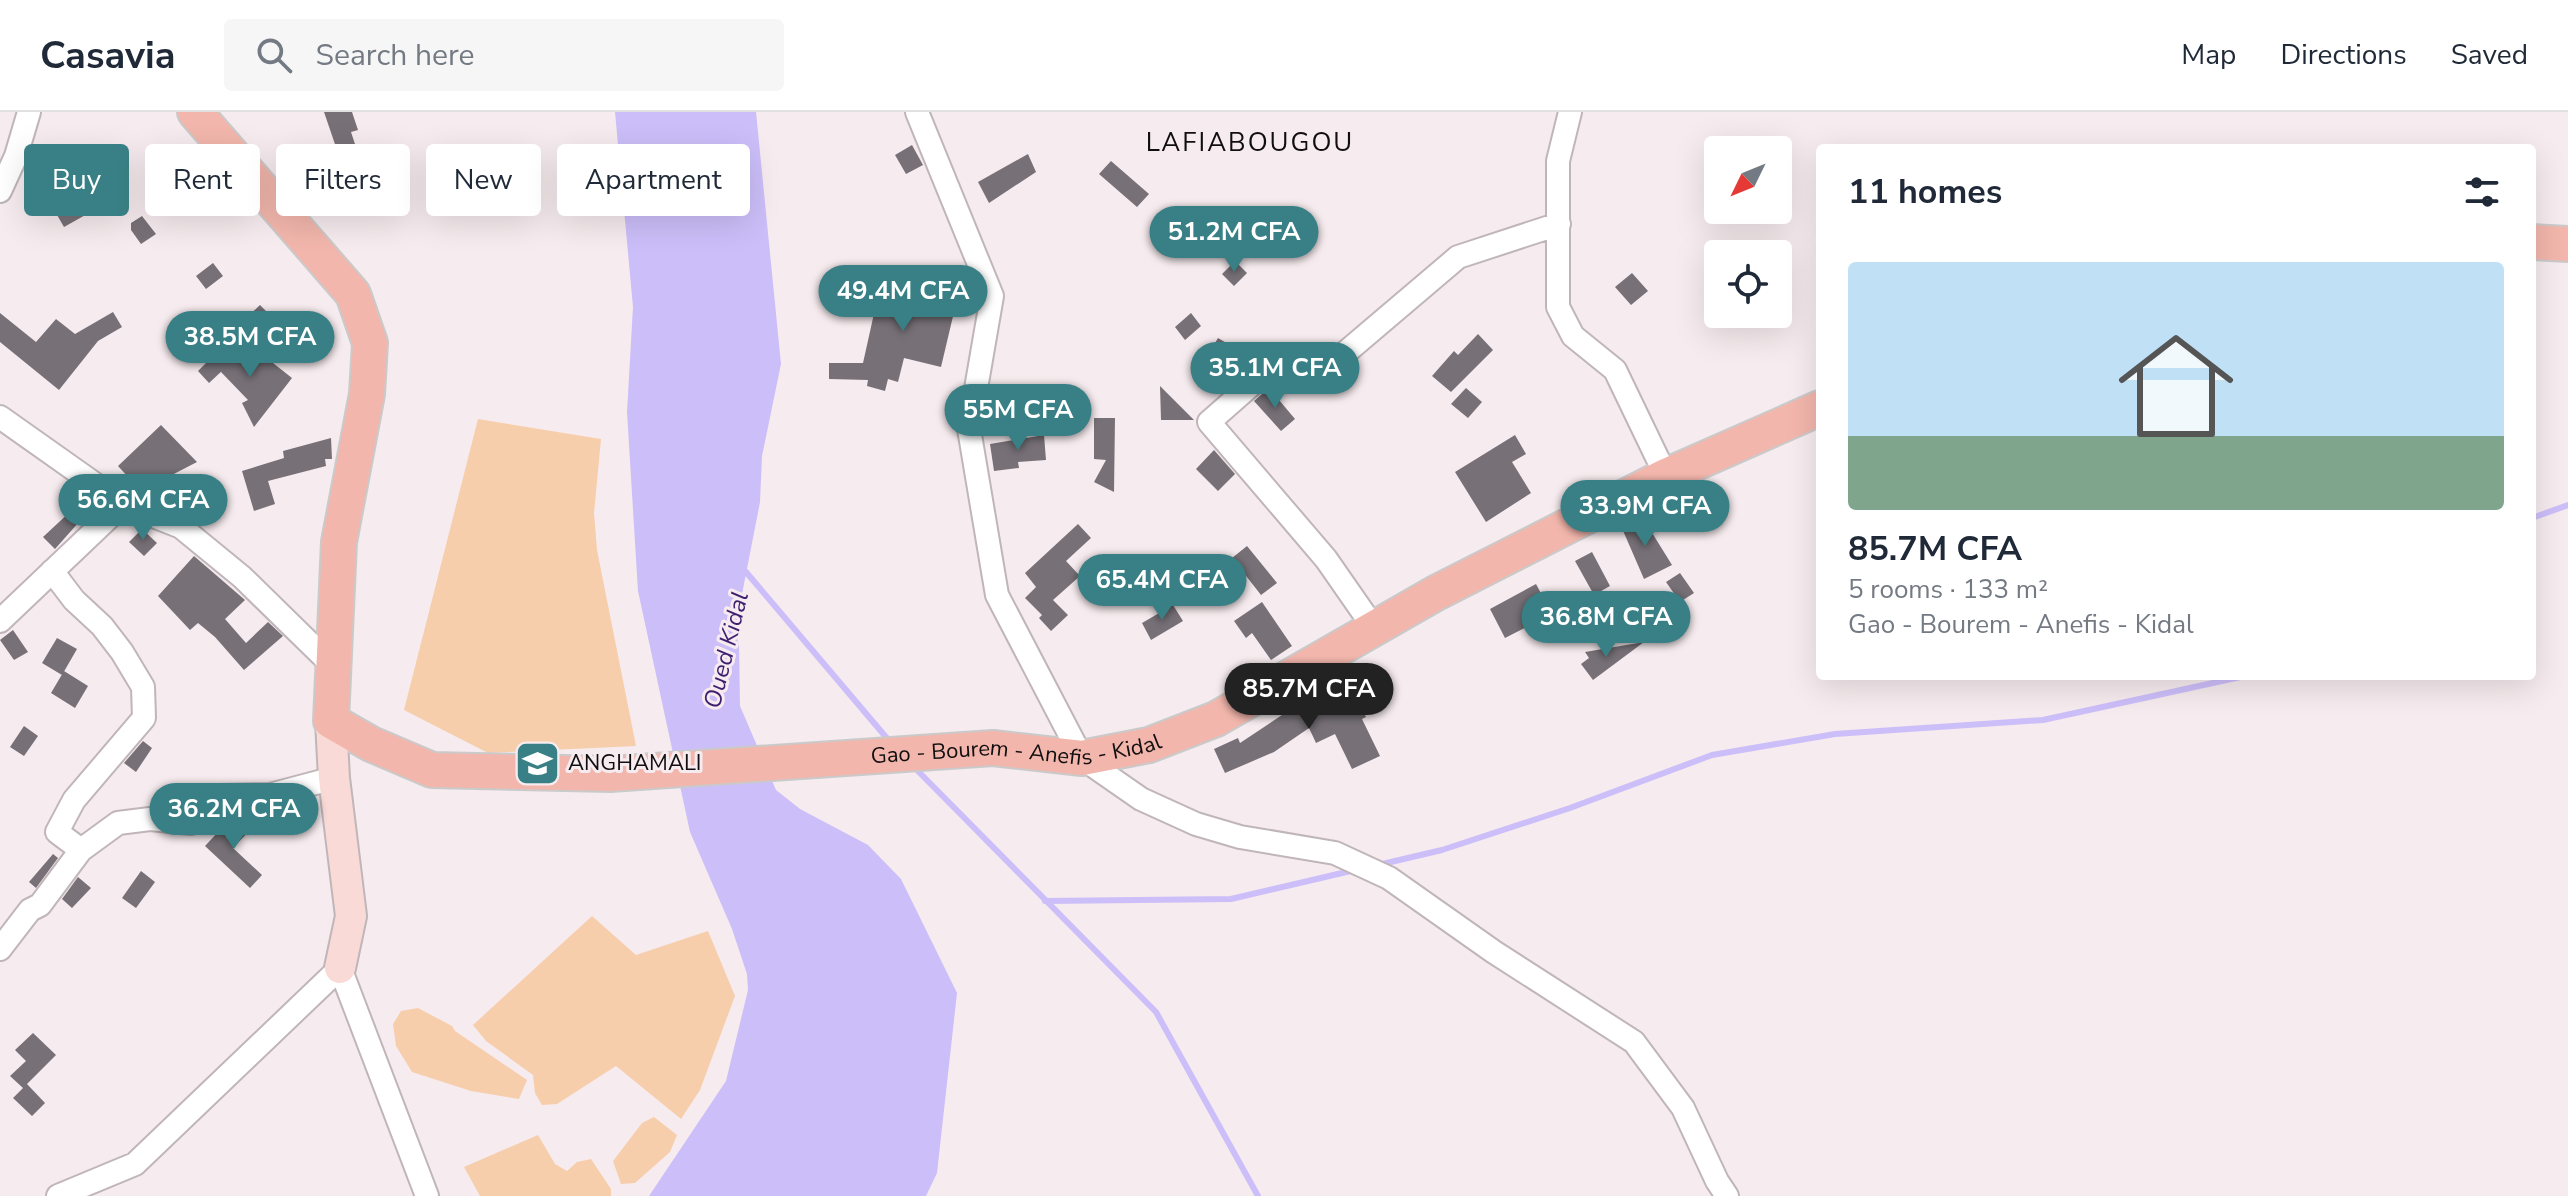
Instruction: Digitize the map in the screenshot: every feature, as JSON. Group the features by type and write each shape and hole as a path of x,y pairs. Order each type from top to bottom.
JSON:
{"main road":[{"path":"195,112 353,294 370,343 367,394 339,542 331,721"},
{"path":"2536,242 2568,244"},
{"name":"Gao - Bourem - Anefis - Kidal","path":"331,721 371,744 432,770 610,774 993,748 1082,758 1149,745 1216,719 1436,593 1666,476 1816,410"}],"street":[{"path":"0,191 16,156 29,112"},
{"path":"917,112 992,296 969,429 997,595 1082,758 1141,799 1196,824 1240,837 1335,853 1389,878 1494,952 1634,1042 1683,1108 1727,1196"},
{"path":"1570,112 1558,161 1558,307 1573,336 1615,370 1666,476"},
{"path":"1374,628 1326,559 1209,422 1259,378 1293,359 1338,359 1458,257 1559,224"},
{"path":"0,417 123,504 181,527 242,577 333,666"},
{"path":"0,621 123,504"},
{"path":"52,571 74,600 102,626 143,687 144,718 74,800 57,832 81,850"},
{"path":"331,721 334,778 351,916 340,968 427,1196"},
{"path":"0,949 30,910 40,905 81,850 118,823 150,819 191,823 219,796 270,795 334,778"},
{"path":"58,1196 135,1164 340,968"}],"shaded area":[{"path":"478,419 601,439 594,513 597,550 636,746 488,753 404,710"},
{"path":"592,916 636,955 708,931 735,996 700,1090 681,1119 616,1066 557,1104 542,1105 535,1093 533,1075 486,1041 473,1025"},
{"path":"418,1008 452,1026 527,1080 519,1099 471,1091 412,1072 396,1046 393,1024 401,1011"},
{"path":"654,1117 677,1135 670,1152 635,1183 621,1184 613,1161 642,1123"},
{"path":"538,1135 555,1164 567,1171 577,1162 591,1159 611,1189 611,1196 480,1196 464,1167"}],"water":[{"name":"Oued Kidal","path":"615,112 756,112 781,364 762,456 760,502 735,630 739,645 740,706 776,790 800,809 868,845 901,879 957,993 937,1173 926,1196 649,1196 726,1081 748,990 747,974 732,929 690,832 638,591 627,412 633,307 625,216 750,216 750,144 618,144"}],"building":[{"path":"324,112 352,112 358,130 351,132 355,144 335,144"},
{"path":"912,145 923,165 906,174 895,155"},
{"path":"1028,154 1036,172 989,203 978,182"},
{"path":"1111,161 1149,194 1137,207 1099,174"},
{"path":"58,216 84,216 64,227"},
{"path":"142,216 156,234 141,244 131,230 131,223"},
{"path":"1235,261 1247,273 1234,286 1222,274"},
{"path":"213,263 223,276 206,289 196,276"},
{"path":"1632,273 1648,291 1631,305 1615,287"},
{"path":"897,277 959,291 941,367 904,358 898,382 888,379 885,391 867,386 868,380 829,379 829,363 863,363 879,291 893,294"},
{"path":"260,305 275,320 258,336 243,321"},
{"path":"113,312 122,327 98,341 59,390 0,342 0,313 36,342 56,319 75,334"},
{"path":"1191,313 1201,326 1185,340 1175,327"},
{"path":"1478,334 1493,350 1451,392 1432,376 1454,351 1458,355"},
{"path":"1218,338 1235,348 1222,372 1204,362"},
{"path":"245,341 292,378 254,427 242,403 248,400 221,372 223,370 209,383 198,371 217,352 228,363"},
{"path":"1160,386 1194,420 1161,420"},
{"path":"1269,388 1295,419 1281,431 1254,401"},
{"path":"1466,388 1482,402 1468,418 1451,404"},
{"path":"1094,418 1115,418 1114,492 1094,482 1106,460 1094,459"},
{"path":"161,425 197,462 141,491 118,466"},
{"path":"1044,435 1046,460 1018,462 1019,468 994,471 990,444"},
{"path":"1515,435 1526,454 1512,462 1531,493 1486,522 1455,472"},
{"path":"331,438 332,459 325,459 326,466 268,481 275,504 254,511 242,471 284,458 283,451"},
{"path":"1214,450 1235,474 1218,491 1196,469"},
{"path":"87,496 98,504 55,549 43,537"},
{"path":"1641,515 1672,565 1644,579 1621,526"},
{"path":"1078,524 1091,538 1066,561 1080,576 1053,600 1068,615 1051,631 1039,618 1042,615 1025,598 1036,587 1025,573"},
{"path":"142,529 157,543 144,556 129,542"},
{"path":"1247,546 1277,583 1261,595 1232,558"},
{"path":"1592,552 1610,586 1594,595 1575,561"},
{"path":"194,556 245,600 225,619 246,643 268,622 283,636 244,670 215,637 198,623 190,630 158,596"},
{"path":"1680,573 1694,593 1680,602 1666,582"},
{"path":"1536,584 1552,614 1505,638 1490,609"},
{"path":"1262,602 1292,646 1271,660 1252,633 1246,638 1234,621"},
{"path":"1173,605 1183,621 1151,640 1142,623"},
{"path":"13,630 28,652 14,660 0,640"},
{"path":"57,638 77,649 62,675 42,663"},
{"path":"1644,642 1593,680 1581,664 1589,658 1585,652"},
{"path":"64,671 88,686 75,708 51,693"},
{"path":"1348,682 1366,717 1362,719 1380,756 1352,769 1335,734 1316,743 1309,728 1274,752 1225,773 1214,749 1238,738 1240,743 1297,705"},
{"path":"24,726 38,736 24,756 10,747"},
{"path":"143,741 152,748 136,772 124,763"},
{"path":"234,815 250,830 233,848 262,875 250,888 205,846"},
{"path":"53,854 58,858 36,888 29,882"},
{"path":"141,871 155,882 136,908 122,898"},
{"path":"78,877 91,888 72,908 62,899"},
{"path":"33,1033 56,1055 27,1084 45,1103 32,1116 13,1098 23,1088 10,1076 26,1061 15,1050"}],"waterway":[{"path":"2536,517 2568,505"},
{"name":"Oued Kidal","path":"746,572 891,743"},
{"path":"1378,865 1442,850 1570,808 1712,755 1835,734 2043,720 2227,680"},
{"path":"913,766 1156,1012 1258,1196"},
{"path":"1045,901 1231,899 1355,870"}],"place":[{"name":"ANGHAMALI","path":"537,763"}],"district":[{"name":"LAFIABOUGOU","path":"1250,142"}]}
